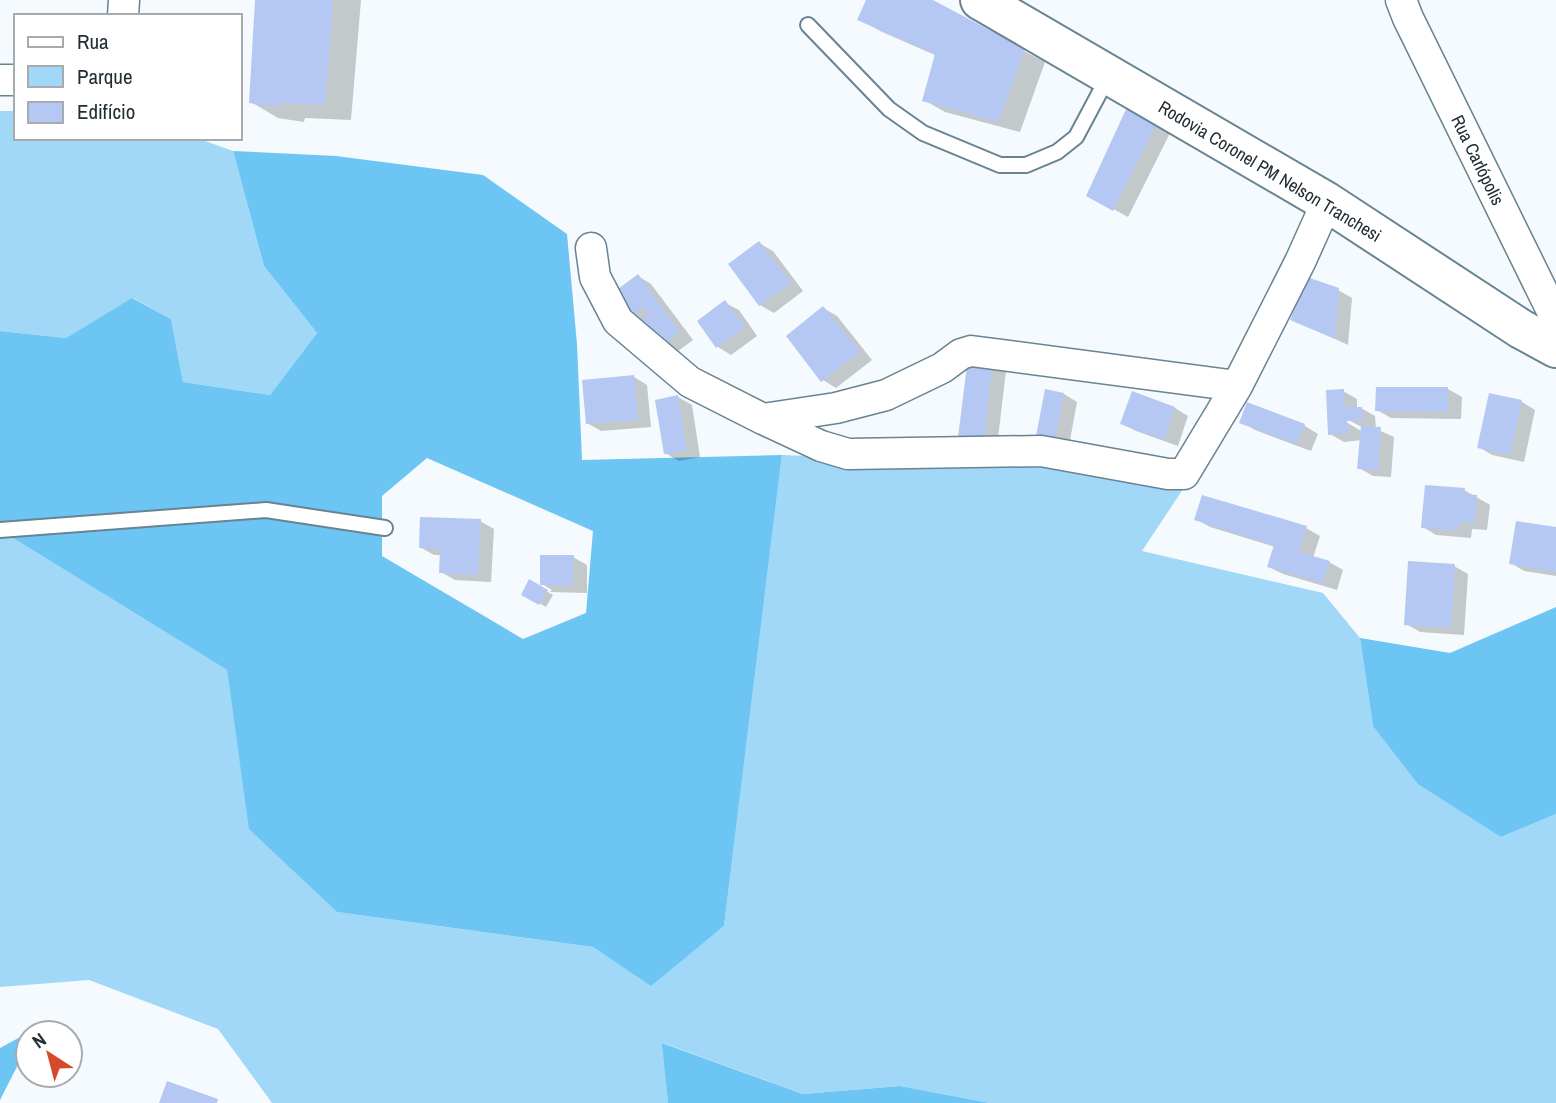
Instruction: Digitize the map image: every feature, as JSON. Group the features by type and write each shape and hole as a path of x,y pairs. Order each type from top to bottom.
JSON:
{"highway":[{"name":"Rodovia Coronel PM Nelson Tranchesi","path":"980,0 1327,202 1521,329 1556,348"}],"street":[{"name":"Rua Carlópolis","path":"1401,0 1424,53 1556,319"},
{"path":"591,248 595,277 618,321 690,382 821,446 848,454 1041,451 1177,475 1184,474 1191,464 1237,386 1327,202"},
{"path":"763,419 835,408 886,395 971,351 1237,386"}],"lane":[{"path":"808,25 889,108 923,133 1000,165 1026,165 1057,152 1076,136 1110,74"},
{"path":"0,530 266,510 385,528"}],"green space":[{"path":"0,111 14,111 14,140 203,140 233,151 264,266 317,333 270,395 183,382 171,319 133,298 66,338 0,331"},
{"path":"782,455 965,462 1062,461 1189,480 1142,551 1323,593 1360,638 1373,726 1501,837 1556,814 1556,1103 990,1103 900,1086 803,1094 663,1043 668,1103 272,1103 218,1029 89,980 0,987 0,530 227,670 250,829 337,912 593,947 651,985 724,926"}],"shaded area":[{"path":"233,151 336,156 483,175 567,234 577,344 582,460 782,455 724,926 651,986 593,947 337,912 249,829 227,670 0,530 0,331 66,338 132,298 171,319 183,382 270,395 317,333 264,266","holes":["427,458 593,531 586,613 523,639 382,556 382,496"]},
{"path":"1556,607 1556,814 1501,837 1418,784 1373,726 1360,638 1450,653"},
{"path":"14,1040 14,1072 0,1100 0,1048"},
{"path":"662,1043 803,1094 900,1086 990,1103 668,1103"}],"building":[{"path":"255,0 333,0 325,105 278,103 277,107 249,103"},
{"path":"866,0 933,0 1025,49 999,122 922,101 935,54 857,20"},
{"path":"1128,105 1157,124 1113,211 1086,196"},
{"path":"759,241 791,283 759,306 728,264"},
{"path":"638,274 680,332 662,345 643,319 649,314 644,307 628,319 610,295"},
{"path":"1307,277 1339,288 1335,339 1290,320"},
{"path":"725,300 745,327 716,348 697,321"},
{"path":"823,306 860,352 821,382 786,336"},
{"path":"968,358 993,361 983,448 957,445"},
{"path":"634,375 638,420 586,424 582,380"},
{"path":"1376,387 1448,387 1448,412 1375,411"},
{"path":"1045,389 1064,393 1055,439 1036,436"},
{"path":"1344,389 1345,407 1362,407 1363,420 1347,421 1348,433 1328,435 1326,390"},
{"path":"1132,391 1175,407 1164,440 1120,424"},
{"path":"1489,393 1522,400 1510,455 1477,448"},
{"path":"678,395 687,450 664,454 655,400"},
{"path":"1247,402 1305,424 1297,444 1239,423"},
{"path":"1361,426 1381,427 1378,470 1357,469"},
{"path":"1425,485 1465,488 1464,494 1477,495 1474,524 1459,522 1458,531 1421,528"},
{"path":"1202,495 1307,526 1299,552 1330,561 1323,583 1267,567 1274,545 1194,520"},
{"path":"420,517 481,519 478,575 439,573 440,549 419,548"},
{"path":"1516,521 1556,527 1556,572 1509,564"},
{"path":"540,555 574,555 573,586 540,585"},
{"path":"1408,561 1455,564 1451,628 1404,625"},
{"path":"529,579 548,590 539,605 521,595"},
{"path":"167,1081 218,1099 217,1103 159,1103"}]}
